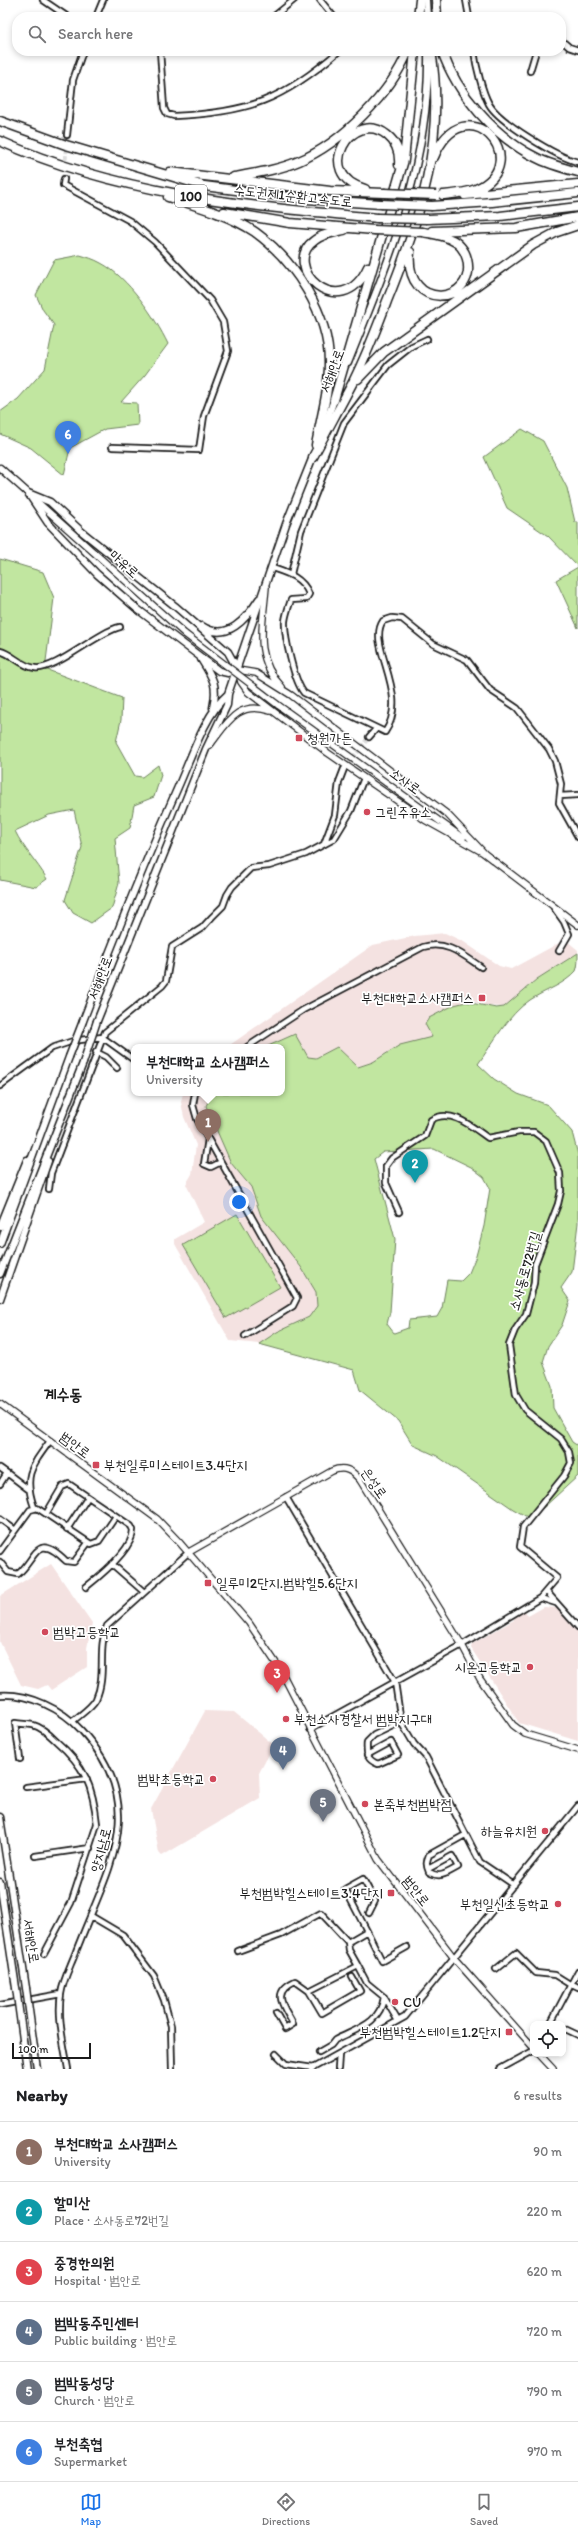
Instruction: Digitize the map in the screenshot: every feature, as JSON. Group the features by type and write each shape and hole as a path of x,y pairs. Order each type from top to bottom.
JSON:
{"highway":[{"path":"436,0 437,12"},
{"path":"419,12 422,1"},
{"path":"226,178 284,167 321,150 383,93 397,75 406,56"},
{"path":"334,400 378,244 399,181 408,136 415,56"},
{"path":"313,457 363,362 411,241 432,162 436,119 431,56"},
{"path":"444,56 462,91 503,135 535,157 578,172"},
{"name":"수도권제1순환고속도로","path":"0,116 27,132"},
{"name":"수도권제1순환고속도로","path":"0,121 27,132 204,186 256,194 381,204 432,206 492,202 578,193"},
{"path":"432,162 445,138 459,128 475,126 489,133 498,146 500,160 499,169 487,183 475,190 440,195"},
{"path":"384,193 357,186 344,176 339,162 341,146 352,135 370,129 386,134 392,139 399,152 399,181"},
{"name":"수도권제1순환고속도로","path":"0,143 55,163 136,187 247,206 377,218 427,219 500,216 578,207"},
{"path":"146,169 330,191 440,195 476,195 578,184"},
{"path":"136,187 191,204 235,215 374,230 423,232 516,228 578,217"},
{"path":"191,204 242,225 268,243 286,260 301,281 315,307 328,343 329,363 328,382 313,457"},
{"path":"334,415 367,368 384,352 533,245 558,232 578,224"},
{"path":"350,228 314,240 306,252 304,264 307,274 318,288 327,292 337,293 354,286 366,270 378,244"},
{"path":"411,241 409,265 411,276 420,290 430,295 443,296 458,290 468,277 469,268 466,255 459,245 450,238 423,232"}],"main road":[{"path":"422,1 425,12"},
{"name":"서해안로","path":"0,1274 97,1021 206,750 227,706 228,694 266,587 286,524 405,215 417,167 422,134 428,56"},
{"name":"마유로","path":"0,468 28,493"},
{"path":"28,493 50,502 81,531 175,606 228,652 237,672 228,673 219,671 136,608 97,574 48,523 28,493"},
{"path":"175,606 206,628 222,631 240,624 246,618 266,587"},
{"path":"199,656 215,685 216,693 212,715"},
{"name":"서해안로","path":"0,1244 69,1057 141,872 218,702 228,694"},
{"path":"0,1227 20,1176 44,1126"},
{"path":"0,1299 31,1215 56,1131"},
{"name":"서해안로","path":"0,1817 38,2069"},
{"name":"서해안로","path":"0,1882 27,2069"}],"street":[{"path":"43,0 61,12"},
{"path":"98,12 103,0"},
{"path":"279,12 294,0"},
{"path":"320,0 330,12"},
{"path":"466,0 468,12"},
{"path":"566,44 578,50"},
{"path":"67,135 73,80 81,56"},
{"path":"160,56 164,108 167,114 174,116 230,112 266,101 300,83 333,56"},
{"path":"475,56 487,100 494,110 545,148 578,162"},
{"path":"530,71 534,56"},
{"path":"64,179 63,185 130,221 155,242 210,300 224,322 228,351 204,416 199,450 112,447"},
{"path":"292,574 301,531 344,423 388,365 412,346 427,339"},
{"name":"마유로","path":"28,493 185,634 237,672"},
{"path":"272,568 292,574 304,585 309,594 306,599 291,600 285,620 285,635 301,688 305,694 385,732 392,721 394,705 392,681 379,635 383,622 396,618 406,622 433,644 467,660 490,690 517,708 549,749 555,761 560,784 560,806 578,837"},
{"path":"266,587 263,656 274,679 291,695"},
{"path":"0,651 22,665 38,669 78,650 108,630 120,627"},
{"path":"237,672 256,673 291,695 447,814 484,853 424,820 276,714 248,692 241,682 237,672"},
{"name":"소사로","path":"237,672 278,705 484,853 578,925"},
{"path":"206,750 233,717 241,710 262,708 276,714"},
{"path":"369,738 376,729"},
{"path":"324,844 335,815 339,782 344,769"},
{"path":"49,1189 51,1173 96,1052 102,1037 109,1027 162,986 166,981 172,947 202,928 223,906 227,894 232,887 251,868 269,866 306,854 334,839 351,811 364,778"},
{"path":"560,796 578,795"},
{"path":"549,903 568,930 568,938 559,951"},
{"path":"252,1044 303,1010 428,946 450,948 481,967"},
{"path":"0,1086 52,1048 62,1044 102,1037 131,1058"},
{"path":"96,1052 106,1057 117,1068"},
{"path":"195,1096 194,1110 208,1139 297,1298 293,1306 245,1336"},
{"name":"소사동로72번길","path":"399,1212 386,1182 386,1166 392,1158 425,1136 431,1120 439,1115 451,1116 468,1124 488,1138 519,1132 534,1132 546,1141 560,1173 561,1191 558,1204 535,1264 534,1283 526,1314 515,1330 509,1345 516,1395 525,1410 560,1439 569,1452 571,1463 564,1476 523,1526 520,1547 557,1578 540,1598"},
{"path":"208,1139 204,1164 211,1167 221,1162"},
{"name":"범안로","path":"0,1404 141,1506 189,1552 263,1642 280,1669 378,1859 454,1958 530,2044"},
{"path":"50,1441 31,1467 28,1489 34,1508 46,1514 88,1543"},
{"path":"0,1468 28,1489"},
{"name":"은성로","path":"189,1552 337,1469 346,1469 354,1473 486,1687 517,1729 578,1750"},
{"path":"0,1484 7,1474"},
{"path":"46,1514 67,1483 131,1526 133,1534 112,1564 86,1586"},
{"path":"67,1529 88,1497"},
{"path":"286,1497 395,1682 401,1722 414,1744 426,1757 480,1862 514,1885"},
{"path":"0,1551 14,1529 34,1508"},
{"path":"0,1562 8,1572 18,1574 34,1552 46,1548 57,1552 66,1561 74,1562 88,1543 99,1541 116,1516"},
{"path":"0,1519 14,1529"},
{"path":"73,1721 95,1700 104,1670 103,1636 107,1626 189,1552"},
{"path":"112,1564 144,1592"},
{"path":"546,1591 578,1627"},
{"path":"310,1729 462,1646 540,1598 558,1604"},
{"name":"양지남로","path":"0,1695 26,1698 50,1707 73,1721 94,1743 108,1767 116,1785 120,1806 119,1829 114,1849 91,1916 61,1994 61,2022 68,2069"},
{"path":"367,1755 391,1742 398,1756 378,1764 370,1761 367,1755 366,1742 374,1735 401,1722"},
{"path":"20,1759 15,1723 35,1725 52,1737 71,1754 87,1779 91,1788 96,1824 90,1848 71,1903 44,1954"},
{"path":"26,1787 87,1779"},
{"path":"276,2054 286,2064 312,2069 398,2021 454,1958 578,1806"},
{"path":"428,1869 452,1856 458,1867 440,1876 428,1872 427,1860 429,1855 466,1835"},
{"path":"36,1856 90,1848"},
{"path":"369,1914 375,1902 364,1879 345,1889 382,1961 407,1947"},
{"path":"238,1951 281,1935 321,1913 348,1942 349,1950 367,1983 384,1997 398,2021"},
{"path":"91,1916 123,1935 154,1976 164,2000 171,2026 172,2069"},
{"path":"348,1942 367,1931"},
{"path":"496,1969 516,1953 536,1973 555,1975 578,1987"},
{"path":"309,1991 358,1966"},
{"path":"552,2021 578,1971"},
{"path":"276,2013 285,2029 294,2024 280,1999 280,1993 285,1985 295,1981 309,1991 322,2013 360,1991 352,1977"},
{"path":"0,2005 61,1994"},
{"path":"319,2052 331,2045 335,2040 376,2018 382,2010 384,1997"},
{"path":"566,2029 578,2035"},
{"path":"500,2069 530,2053"},
{"path":"338,2069 339,2054"},
{"path":"542,2057 553,2069"}],"shaded area":[{"path":"445,933 464,942 499,966 511,969 559,943 562,937 578,950 578,953 537,979 504,1007 487,1006 475,1002 454,1005 429,1018 425,1024 432,1037 400,1045 373,1062 357,1067 337,1047 316,1058 308,1057 295,1034 273,1044 231,1044 373,945 415,936"},
{"path":"182,1096 211,1096 206,1106 231,1163 251,1187 261,1216 301,1267 316,1292 317,1306 309,1317 277,1332 259,1344 230,1341 175,1244 175,1239 204,1222 186,1184 192,1174 196,1145 184,1117 181,1102"},
{"name":"범박고등학교","path":"51,1564 92,1623 87,1648 87,1667 51,1690 47,1685 38,1689 21,1685 0,1642 0,1596"},
{"name":"시온고등학교","path":"544,1607 557,1608 578,1630 578,1741 519,1723 471,1648 472,1644 514,1620 513,1615 524,1609 528,1616"},
{"name":"범박초등학교","path":"205,1711 234,1712 274,1745 259,1773 260,1798 162,1856 159,1853 151,1809"}],"green space":[{"path":"80,255 93,259 111,269 131,288 156,322 168,344 145,375 121,402 137,403 138,425 105,429 70,448 64,475 31,448 0,434 0,412 18,399 45,369 54,325 43,310 36,295 54,260"},
{"path":"522,429 543,441 567,488 575,522 578,522 578,567 548,536 507,508 484,457"},
{"path":"0,559 43,572 54,598 45,669 122,698 121,720 116,742 135,776 142,777 158,765 161,775 154,797 134,805 130,828 115,838 119,883 112,908 91,923 73,913 65,900 82,847 74,810 49,815 15,831 47,879 36,887 0,880"},
{"path":"578,567 578,628 556,580"},
{"path":"578,953 578,965 576,971 566,980 536,996 522,1006 501,1030 478,1064 494,1079 518,1094 548,1105 572,1132 578,1155 578,1223 572,1272 561,1288 570,1301 562,1325 548,1346 543,1362 552,1386 553,1408 572,1442 578,1446 578,1476 531,1519 513,1509 437,1456 413,1445 398,1421 360,1390 354,1370 259,1344 277,1332 309,1317 317,1306 316,1292 301,1267 261,1216 251,1187 231,1163 206,1106 211,1096 285,1096 285,1044 273,1044 295,1034 308,1057 316,1058 337,1047 358,1067 373,1062 400,1045 432,1037 425,1024 429,1018 454,1005 466,1002 496,1008 504,1007 537,979","holes":["434,1149 471,1167 484,1177 490,1188 484,1226 476,1256 469,1273 461,1281 447,1280 442,1308 437,1317 409,1320 408,1328 394,1333 387,1324 390,1312 395,1239 374,1159 383,1152"]},
{"path":"237,1214 280,1287 226,1318 183,1245"}],"tunnel":[{"path":"64,179 67,135"},
{"path":"345,768 369,737"}],"place":[{"name":"부천축협","path":"68,454"},
{"name":"청원가든","path":"299,738"},
{"name":"그린주유소","path":"367,812"},
{"name":"부천대학교소사캠퍼스","path":"482,998"},
{"name":"부천대학교 소사캠퍼스","path":"208,1142"},
{"name":"할미산","path":"415,1183"},
{"name":"부천일루미스테이트3.4단지","path":"96,1465"},
{"name":"일루미2단지.범박힐5.6단지","path":"208,1583"},
{"name":"범박고등학교","path":"45,1632"},
{"name":"시온고등학교","path":"530,1667"},
{"name":"중경한의원","path":"277,1693"},
{"name":"부천소사경찰서 범박지구대","path":"286,1719"},
{"name":"범박동주민센터","path":"283,1770"},
{"name":"범박초등학교","path":"213,1779"},
{"name":"본죽부천범박점","path":"365,1804"},
{"name":"범박동성당","path":"323,1822"},
{"name":"하늘유치원","path":"545,1831"},
{"name":"부천범박힐스테이트3.4단지","path":"391,1893"},
{"name":"부천일신초등학교","path":"558,1904"},
{"name":"CU","path":"395,2002"},
{"name":"부천범박힐스테이트1.2단지","path":"509,2032"}],"district":[{"name":"계수동","path":"63,1394"}]}
